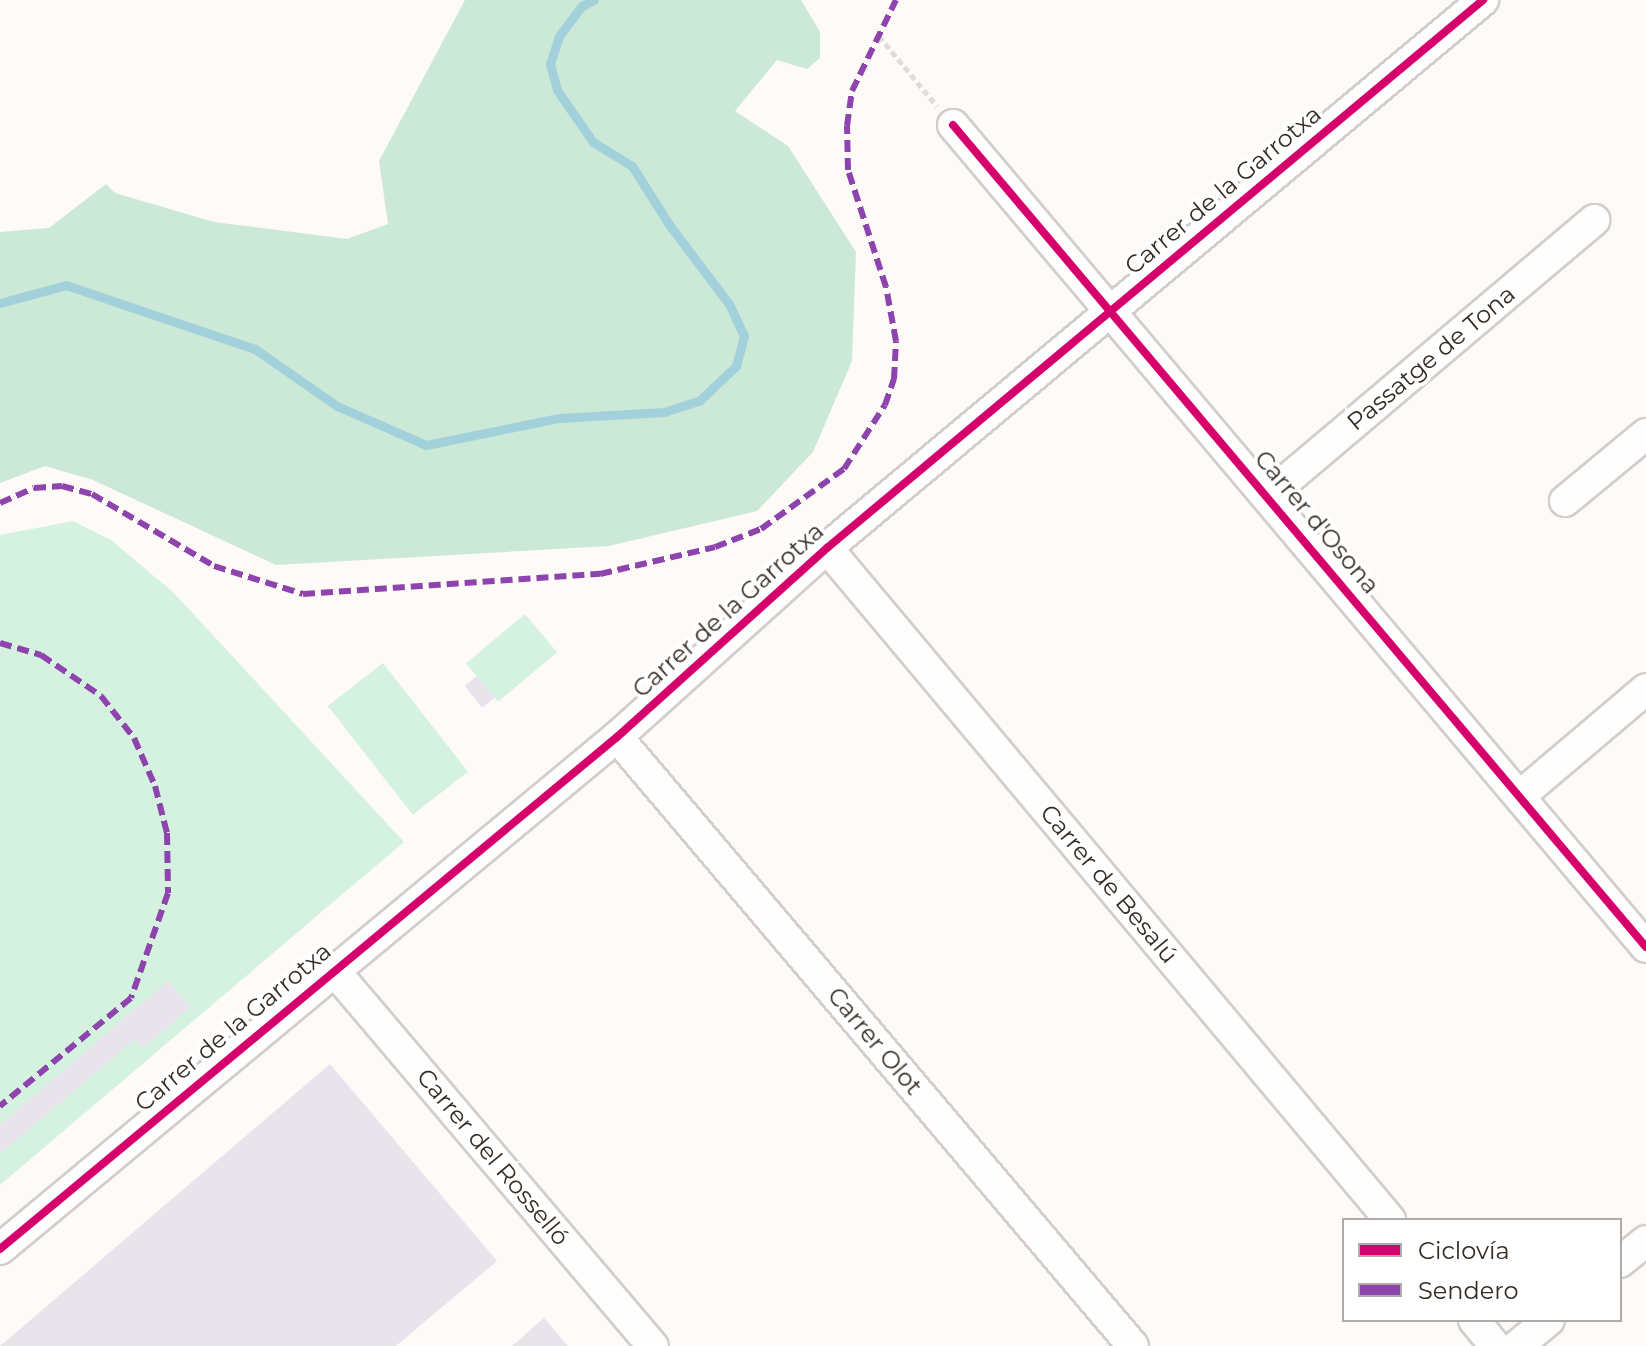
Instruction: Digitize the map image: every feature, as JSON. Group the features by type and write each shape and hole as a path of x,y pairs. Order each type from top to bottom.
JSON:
{"street":[{"name":"Carrer de la Garrotxa","path":"0,1249 332,968 617,737 827,548 1483,0"},
{"name":"Carrer d'Osona","path":"953,125 1269,495 1646,947"},
{"name":"Passatge de Tona","path":"1269,495 1594,220"},
{"path":"1565,501 1646,434"},
{"name":"Carrer de Besalú","path":"827,548 1388,1218"},
{"path":"1520,796 1646,689"},
{"name":"Carrer Olot","path":"617,737 1133,1346"},
{"name":"Carrer del Rosselló","path":"332,968 653,1346"},
{"path":"1622,1260 1646,1241"},
{"path":"1476,1322 1495,1346"},
{"path":"1517,1346 1547,1322"}],"path":[{"path":"879,36 953,125"}],"green space":[{"path":"465,0 801,0 820,32 820,58 807,69 777,60 735,111 788,146 856,252 852,361 813,452 757,511 609,546 276,565 93,480 45,466 0,483 0,232 49,228 106,184 115,193 214,222 347,239 388,224 379,161"},
{"path":"73,521 111,540 174,593 404,842 0,1185 0,535"},
{"path":"525,614 557,652 498,702 466,663"},
{"path":"383,663 468,772 413,815 328,706"}],"building":[{"path":"477,676 495,698 482,708 465,686"},
{"path":"168,981 191,1007 143,1048 135,1039 0,1154 0,1125"},
{"path":"330,1064 497,1261 396,1346 0,1346"},
{"path":"544,1318 568,1346 512,1346"}],"waterway":[{"path":"0,303 66,285 255,349 337,406 426,445 559,418 664,412 700,400 736,366 744,336 729,304 670,226 632,166 593,142 557,90 550,64 559,36 582,6 594,0"}],"marked path":[{"path":"0,503 34,488 62,486 92,494 214,566 303,594 600,574 715,547 761,529 844,469 885,405 894,379 896,341 886,287 848,170 847,126 852,91 896,0"},
{"path":"0,643 41,655 101,696 134,738 155,786 167,833 168,893 131,998 0,1106"}],"cycle path":[{"path":"0,1249 617,737 827,548 1483,0"},
{"path":"953,125 1646,947"}]}
